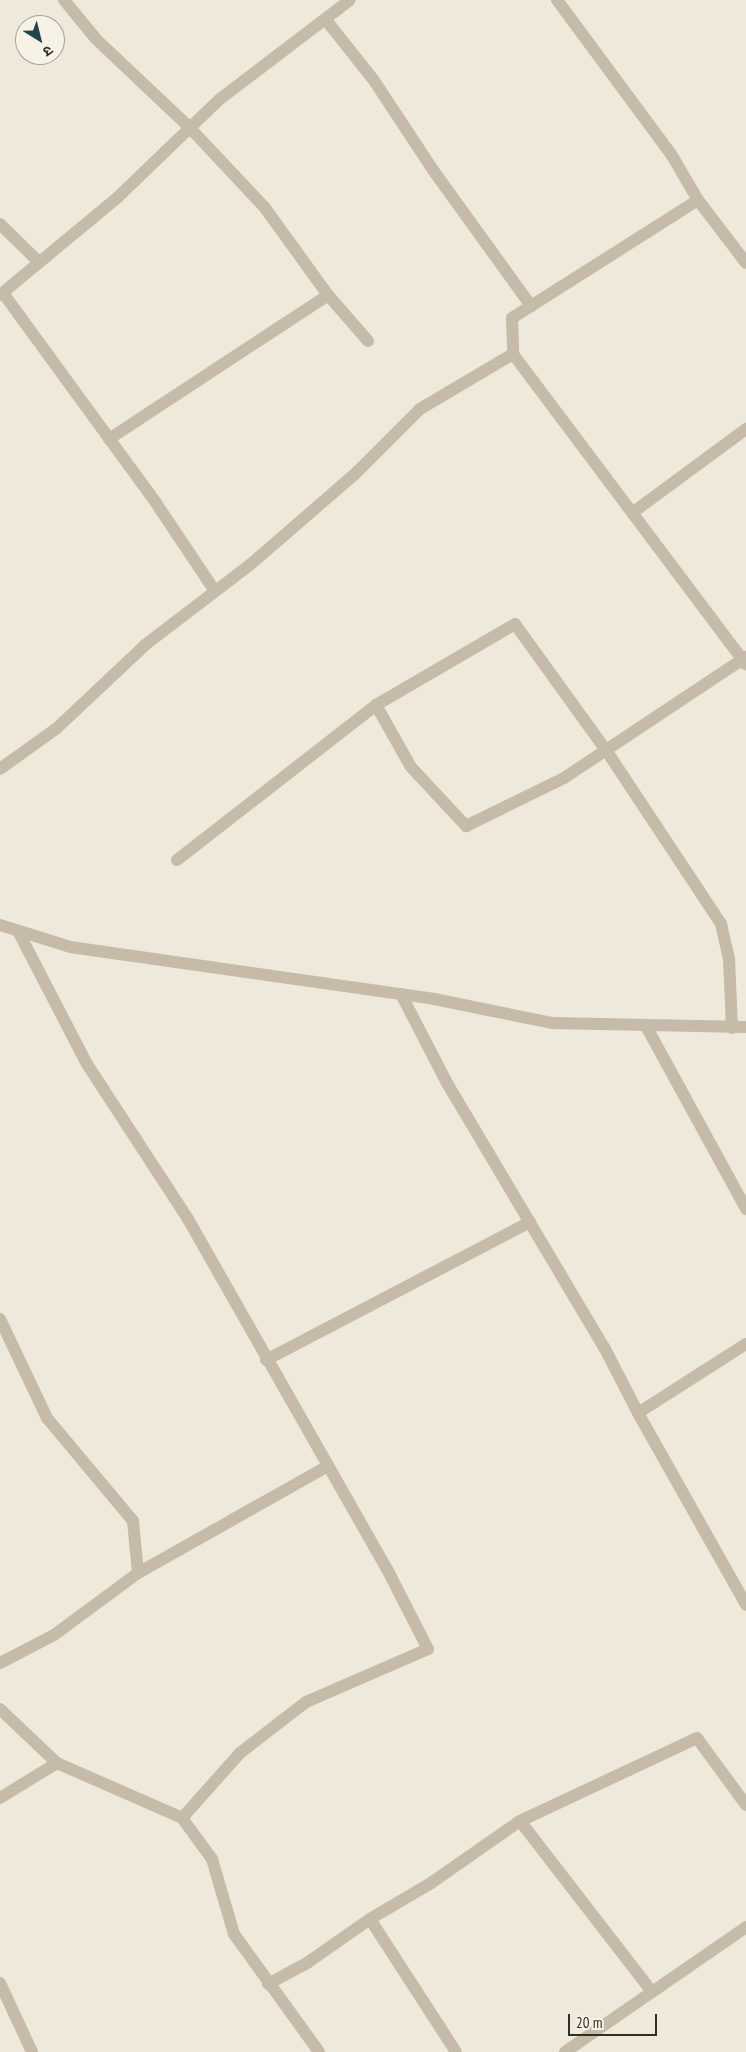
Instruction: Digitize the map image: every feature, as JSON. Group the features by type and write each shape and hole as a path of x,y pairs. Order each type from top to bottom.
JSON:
{"street":[{"path":"64,0 96,39 190,128 265,208 328,295 368,341"},
{"path":"215,591 109,439 1,294 118,197 220,99 350,0"},
{"path":"557,0 671,154 698,200 746,263"},
{"path":"326,20 373,79 433,170 530,306"},
{"path":"376,705 411,767 466,826 564,778 745,661 513,354 512,318 698,200"},
{"path":"0,224 38,262"},
{"path":"109,439 328,295"},
{"path":"0,769 57,728 145,645 215,591 355,474 420,409 513,354"},
{"path":"632,513 746,429"},
{"path":"177,860 376,705 515,624 606,750 721,924 729,959 732,1028"},
{"path":"0,925 70,947 401,994 552,1023 732,1028 746,1026"},
{"path":"18,931 87,1064 188,1220 266,1360 388,1569 428,1649 306,1702 240,1752 182,1818"},
{"path":"401,994 447,1083 604,1347 638,1413 746,1605"},
{"path":"646,1026 746,1209"},
{"path":"266,1360 530,1222"},
{"path":"0,1319 47,1418 134,1521 138,1573"},
{"path":"638,1413 746,1344"},
{"path":"0,1663 54,1635 138,1573 328,1466"},
{"path":"0,1708 57,1763 182,1818 212,1859 234,1934 268,1984 319,2052"},
{"path":"268,1984 307,1963 370,1919 431,1883 520,1822 698,1738 746,1804"},
{"path":"0,1798 57,1763"},
{"path":"520,1822 652,1992"},
{"path":"370,1919 456,2052"},
{"path":"565,2052 746,1927"},
{"path":"0,1983 32,2052"}]}
